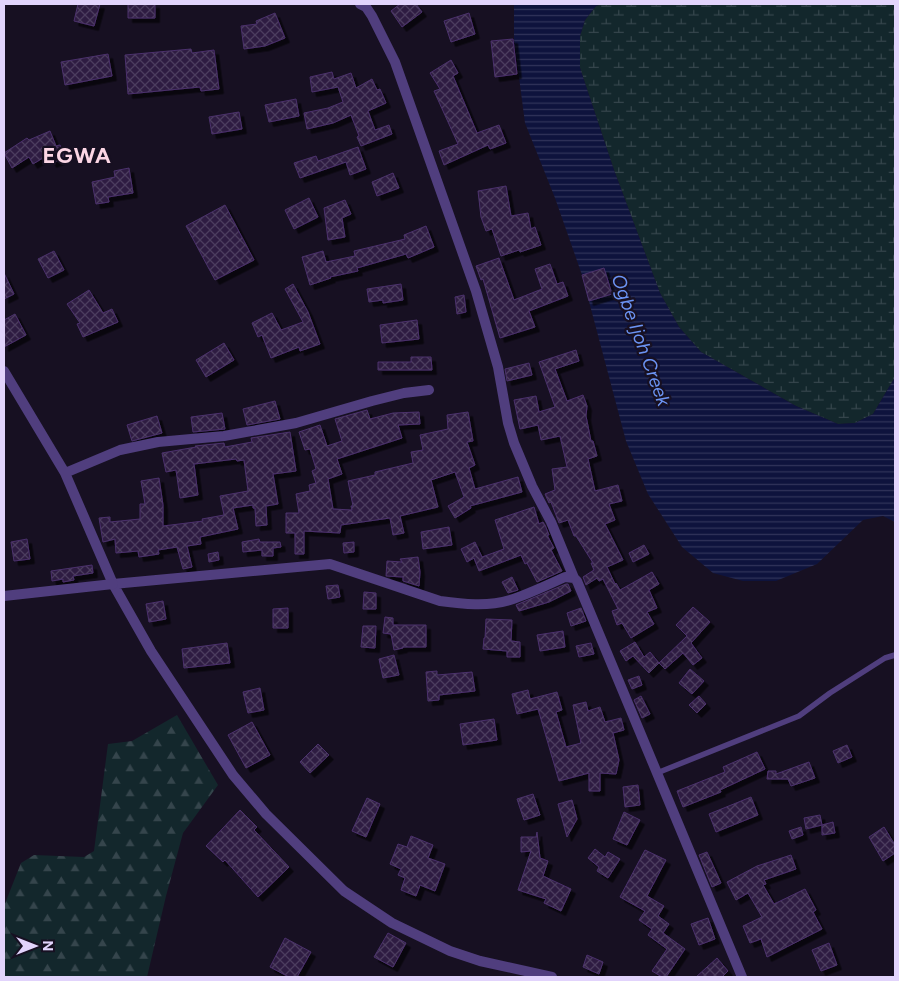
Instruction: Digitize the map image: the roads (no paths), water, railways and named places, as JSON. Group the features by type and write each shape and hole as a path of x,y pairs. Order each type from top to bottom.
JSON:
{"street":[{"path":"360,4 366,7 372,16 395,62 476,291 498,367 508,423 514,442 532,486 551,522 574,578 577,581 742,977"},
{"path":"4,370 65,473 113,584 151,651 233,775 266,814 344,891 392,923 450,951 480,961 552,977"},
{"path":"65,473 120,450 158,442 224,436 296,424 372,401 404,393 429,390"},
{"path":"4,596 330,564 440,601 457,604 484,604 509,601 565,577 574,578"}],"lane":[{"path":"657,773 799,716 830,692 885,658 895,655"}],"water":[{"name":"Ogbe Ijoh Creek","path":"514,4 602,4 596,6 585,20 580,36 580,68 614,170 660,293 679,327 701,352 796,406 838,424 855,423 873,414 895,377 895,522 883,516 863,520 817,564 776,581 743,581 713,573 682,547 648,494 626,441 582,275 555,198 525,123 514,39"}],"district":[{"name":"EGWA","path":"77,155"}]}
